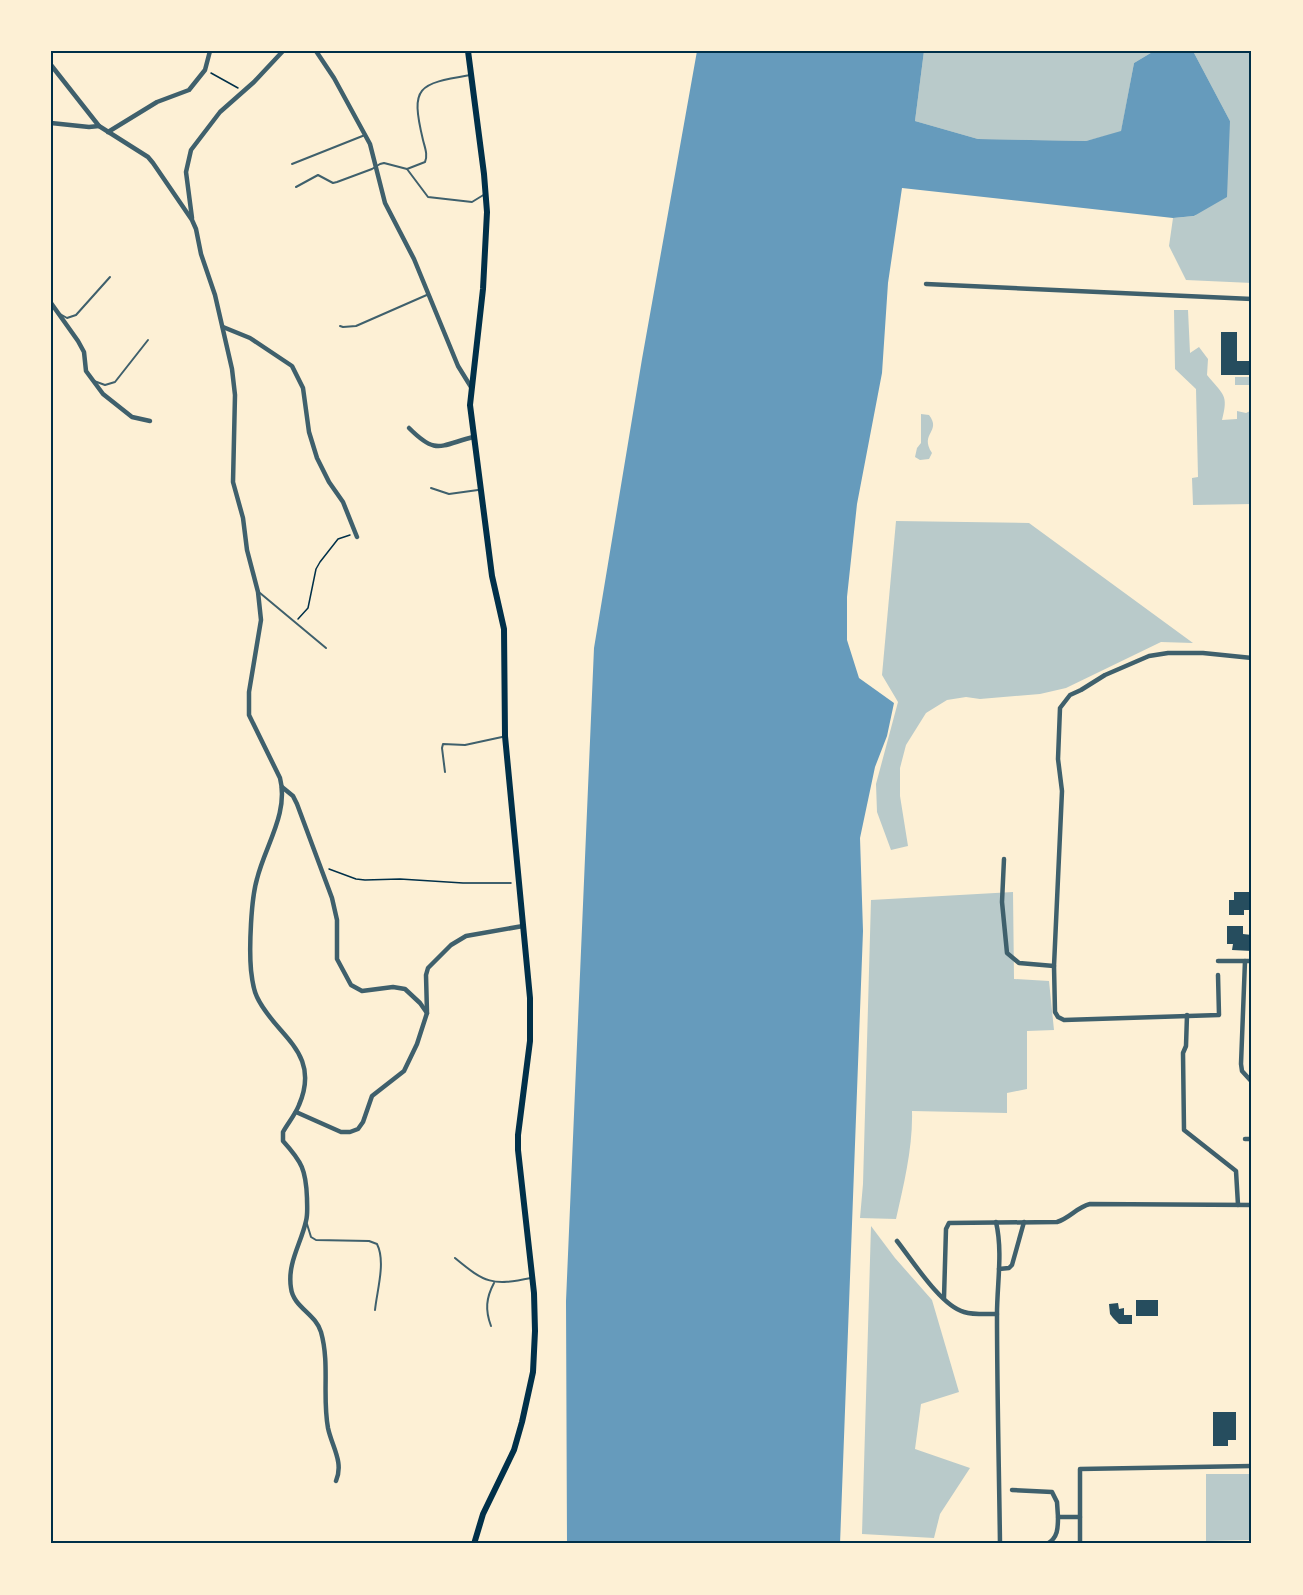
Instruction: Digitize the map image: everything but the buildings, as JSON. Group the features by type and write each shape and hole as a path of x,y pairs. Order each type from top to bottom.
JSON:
{"main road":[{"path":"468,51 487,192 483,289 470,405 492,576 504,629 505,736 530,987 531,1028 518,1150 532,1278 535,1350 533,1372 514,1450 483,1514 474,1544"}],"street":[{"path":"108,132 157,102 189,90 205,70 210,51"},
{"path":"283,51 220,112 189,156 186,172 192,220 223,327 235,395 233,482 258,592 261,620 248,706 249,716 280,778 282,787 276,828 255,887 251,968 258,999 296,1047 302,1062 304,1087 296,1112 282,1137 299,1159 305,1173 306,1221 293,1258 290,1278 291,1290 296,1302 314,1319 321,1330 326,1367 324,1402 328,1429 339,1464 336,1481"},
{"path":"316,51 334,78 370,144 385,203 414,259 458,366 471,387"},
{"path":"51,65 99,126 148,157 192,220"},
{"path":"51,123 99,126"},
{"path":"926,284 1252,299"},
{"path":"51,303 82,347 86,371 103,394 128,414 150,421"},
{"path":"223,327 250,338 292,366 303,388 309,432 317,459 343,502 357,537"},
{"path":"409,428 423,442 434,447 473,437"},
{"path":"1218,975 1218,1015 1064,1020 1055,1012 1054,966 1062,791 1058,759 1060,708 1070,695 1106,675 1149,656 1168,653 1203,653 1252,658"},
{"path":"282,787 293,796 297,804 322,868 335,910 337,959 351,985 362,991 393,987 405,989 427,1013"},
{"path":"1004,859 1002,902 1007,953 1019,963 1054,966"},
{"path":"296,1112 341,1132 358,1129 363,1122 372,1096 404,1071 417,1044 427,1013 426,971 433,962 457,940 474,933 523,926"},
{"path":"1218,961 1252,961"},
{"path":"1245,961 1241,1064 1242,1071 1252,1082"},
{"path":"1187,1015 1186,1046 1183,1053 1184,1130 1236,1171 1238,1205"},
{"path":"1245,1139 1252,1139"},
{"path":"944,1298 947,1225 952,1223 1063,1220 1081,1206 1090,1204 1252,1205"},
{"path":"996,1222 999,1231 997,1314 999,1544"},
{"path":"999,1269 1009,1268 1012,1265 1024,1222"},
{"path":"897,1241 930,1284 962,1312 997,1314"},
{"path":"1080,1544 1080,1469 1252,1466"},
{"path":"1012,1490 1052,1492 1057,1502 1058,1531 1053,1541 1047,1544"},
{"path":"1058,1517 1080,1517"}],"lane":[{"path":"296,187 318,175 333,183 384,163 407,169 420,165 427,160 418,120 417,102 420,92 429,84 471,75"},
{"path":"292,164 365,135"},
{"path":"407,169 428,198 472,202 487,192"},
{"path":"60,314 67,318 76,315 110,277"},
{"path":"340,326 356,326 429,294"},
{"path":"92,380 105,385 114,382 148,340"},
{"path":"431,488 449,494 481,489"},
{"path":"258,592 326,648"},
{"path":"445,772 443,744 465,745 505,736"},
{"path":"306,1221 311,1237 316,1240 369,1241 376,1244 381,1255 381,1265 375,1310"},
{"path":"455,1258 471,1271 494,1283 532,1278"},
{"path":"491,1326 486,1308 494,1283"}],"path":[{"path":"205,70 244,90"},
{"path":"292,620 301,618 308,608 316,569 320,562 338,539 352,534 354,529"},
{"path":"322,868 365,880 519,883"}],"shaded area":[{"path":"924,51 1154,51 1134,63 1121,132 1086,141 978,139 915,121"},
{"path":"1193,51 1252,51 1252,283 1186,280 1169,246 1173,218 1195,216 1230,121"},
{"path":"1174,310 1188,310 1190,353 1199,347 1208,359 1207,375 1221,391 1225,400 1222,420 1237,419 1237,411 1246,413 1252,410 1252,504 1193,505 1192,478 1198,477 1196,389 1175,369"},
{"path":"1235,377 1252,377 1252,385 1235,385"},
{"path":"921,414 929,415 933,425 928,441 932,453 929,459 920,460 915,457 921,443"},
{"path":"896,521 1029,523 1193,643 1161,642 1066,688 1040,694 947,700 926,713 906,745 900,768 900,796 908,846 891,850 877,812 876,784 898,702 882,675"},
{"path":"1013,892 1014,979 1049,981 1054,1030 1027,1031 1027,1089 1007,1093 1007,1113 912,1111 905,1179 896,1219 860,1218 863,1184 871,900"},
{"path":"871,1226 895,1258 932,1300 959,1392 921,1404 915,1449 970,1468 940,1514 934,1538 862,1534"},
{"path":"1206,1474 1251,1474 1251,1540 1206,1541"}],"water":[{"path":"697,51 924,51 915,121 978,139 1086,141 1121,131 1134,63 1154,51 1193,51 1230,121 1227,197 1194,216 1173,218 902,188 888,283 882,373 857,504 847,597 847,640 859,678 894,703 887,736 875,767 860,838 863,931 840,1544 567,1544 566,1301 594,648 642,359"}]}
